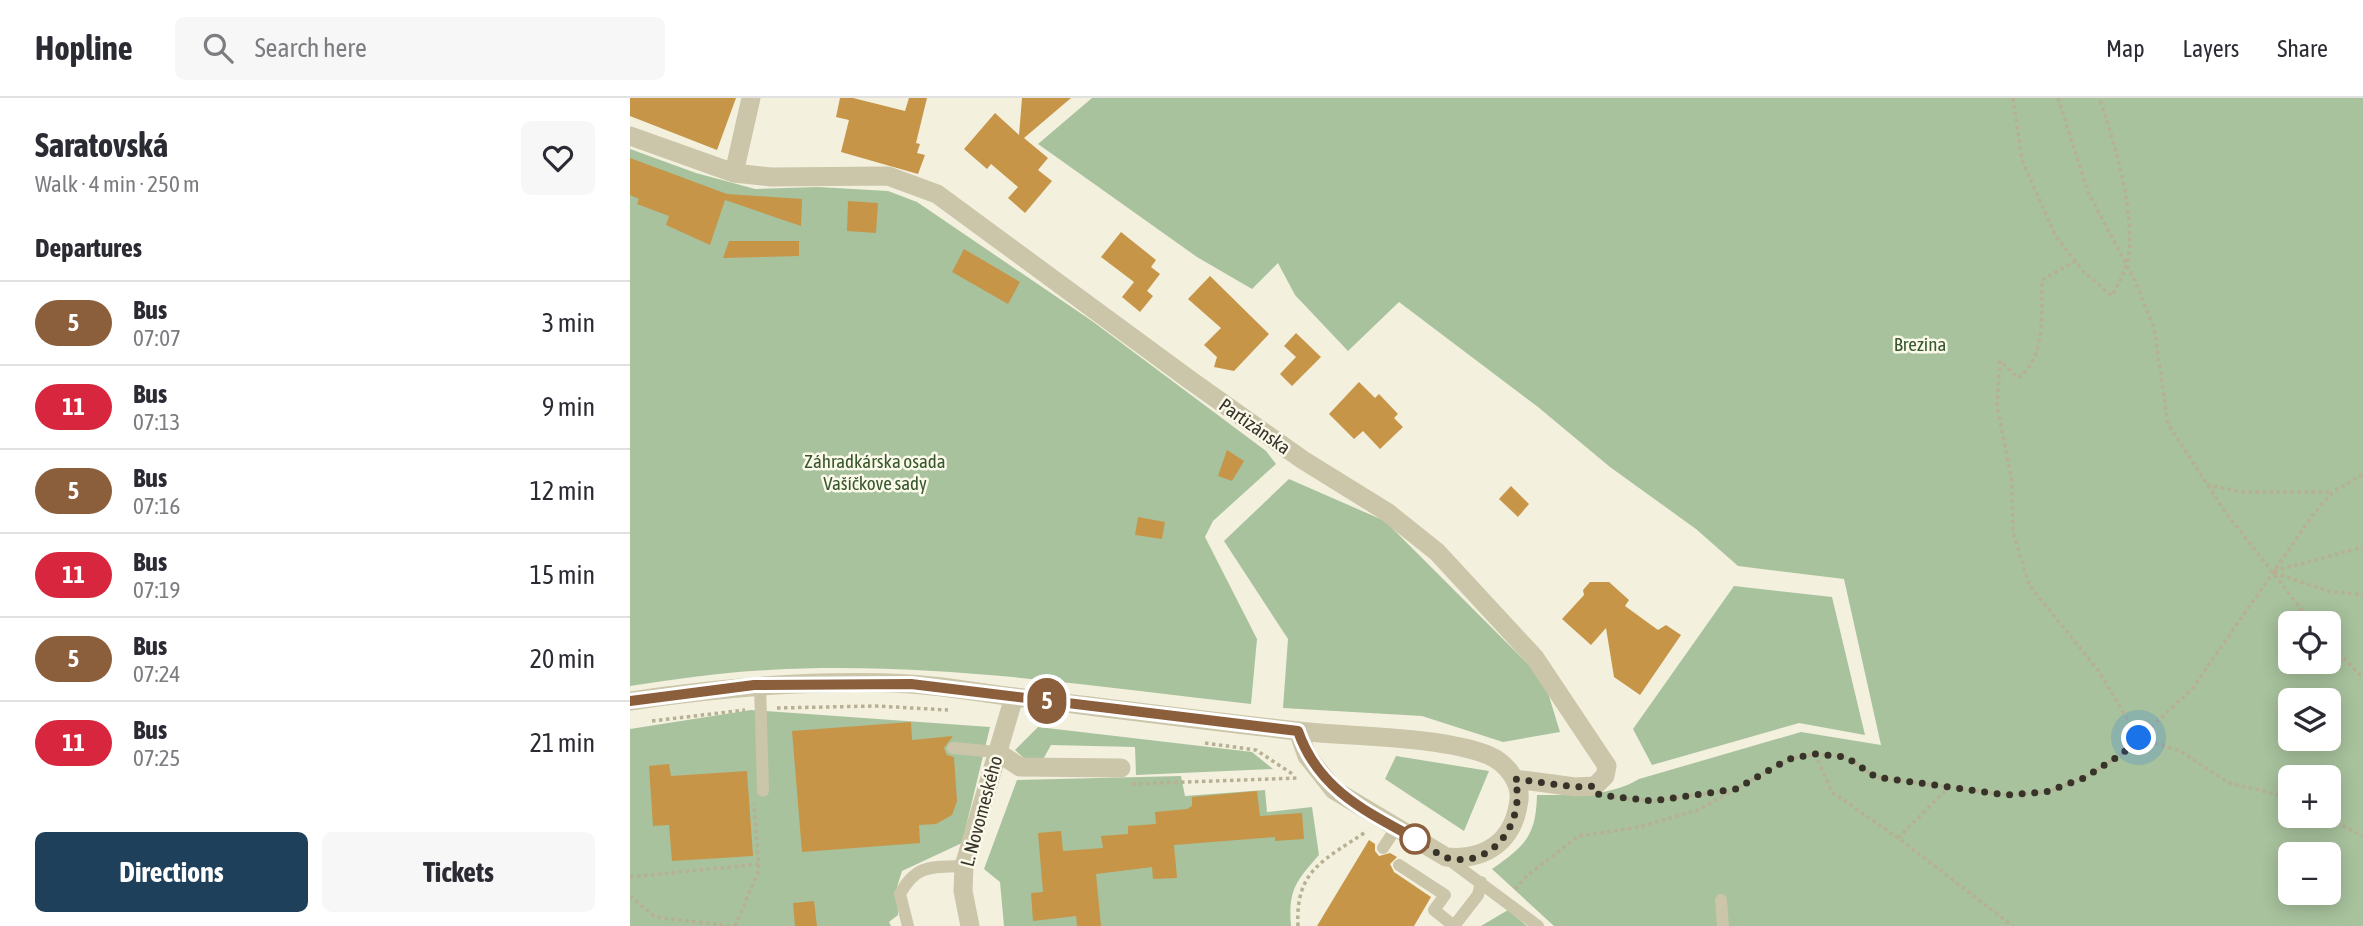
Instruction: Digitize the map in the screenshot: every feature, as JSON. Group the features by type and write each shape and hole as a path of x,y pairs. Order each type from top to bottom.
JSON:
{"street":[{"path":"734,173 751,98"},
{"name":"Partizánska","path":"630,136 734,173 771,177 888,176 937,194 1011,251 1303,460 1387,512 1437,552 1535,658 1604,758 1605,776 1595,786"},
{"path":"630,701 760,685 911,684 1298,731 1452,746 1488,755 1503,764 1515,779 1520,797 1515,820 1505,837 1482,855 1466,859 1446,858 1334,790 1307,756 1298,731"},
{"name":"L. Novomeského","path":"970,926 963,891 964,866 1013,697"},
{"path":"997,752 1020,767 1121,768"},
{"path":"1515,779 1575,787 1595,786"}],"lane":[{"path":"760,685 763,791"},
{"path":"953,748 997,752"},
{"path":"1383,848 1396,828"},
{"path":"1446,858 1538,926"},
{"path":"1399,865 1445,895 1434,911 1454,926 1478,894 1481,882"},
{"path":"908,926 900,894 910,876 929,868 964,866"},
{"path":"1721,900 1723,926"}],"path":[{"path":"2012,98 2022,160 2055,235 2076,261 2112,296 2127,265 2128,210 2114,140 2099,98"},
{"path":"2058,98 2088,192 2127,265 2154,328 2168,424 2207,485 2303,611"},
{"path":"2076,261 2042,280 2041,338 2026,372 2018,378 2000,361 1997,406 2012,481 2012,531 2029,585 2098,670 2139,738 2180,751 2229,783 2278,795"},
{"path":"1505,901 1528,874 1578,836 1639,827 1698,810 1789,759 1815,754 1846,757 1876,777 2007,795 2046,792 2084,778 2122,754 2156,726 2192,689 2223,649 2272,572 2315,512 2333,492 2363,474"},
{"path":"2207,485 2244,492 2333,492"},
{"path":"2272,572 2363,547"},
{"path":"2272,572 2329,591 2363,595"},
{"path":"2341,655 2363,678"},
{"path":"1815,754 1832,792 1898,838 2013,926"},
{"path":"1121,768 1133,785 1298,778"},
{"path":"1595,786 1599,795 1653,801 1736,789"},
{"path":"1898,838 1950,786"},
{"path":"630,895 655,917 732,926 759,870 754,798 763,791"},
{"path":"2341,825 2363,836"},
{"path":"630,877 759,864"}],"green space":[{"name":"Brezina","path":"1092,98 2363,98 2363,926 1554,926 1492,869 1513,854 1526,839 1534,821 1537,795 1603,792 1801,732 1881,745 1844,579 1738,566 1696,529 1610,467 1538,407 1399,302 1348,351 1295,295 1278,263 1252,289 1197,257 1038,144"},
{"name":"Záhradkárska osada Vašíčkove sady","path":"630,149 696,173 755,189 818,187 888,191 917,202 1092,321 1266,451 1276,464 1213,521 1205,537 1257,639 1251,704 1010,677 889,669 751,671 630,686"},
{"path":"1289,479 1385,521 1544,680 1560,732 1503,742 1422,716 1283,708 1288,639 1224,541"},
{"path":"1734,586 1832,597 1865,735 1799,723 1652,765 1633,729"},
{"path":"751,710 990,727 962,843 902,871 897,887 898,915 889,922 891,926 630,926 630,729"},
{"path":"1038,727 1252,752 1273,769 1136,775 1135,747 1051,745 1037,770 1015,750"},
{"path":"1396,756 1489,771 1464,831 1385,779"},
{"path":"1181,776 1185,796 1265,790 1267,812 1312,807 1319,855 1295,887 1291,903 1291,926 1004,926 1000,882 984,869 1017,780"},
{"path":"1508,910 1527,926 1481,926"}],"building":[{"path":"630,98 736,98 717,150 630,116"},
{"path":"840,98 853,98 905,111 909,98 927,98 916,143 920,144 917,153 925,155 918,174 841,152 849,120 836,117"},
{"path":"1022,98 1071,98 1024,138 1048,158 1038,170 1052,181 1025,213 1008,198 1018,187 991,164 987,169 964,149 995,113 1019,135"},
{"path":"630,158 727,194 802,199 801,226 725,200 710,245 666,225 669,216 637,204 639,199 630,195"},
{"path":"848,201 878,203 876,233 847,231"},
{"path":"1121,232 1156,260 1151,267 1160,274 1147,291 1153,296 1140,312 1122,297 1134,282 1101,257"},
{"path":"729,241 799,241 799,256 723,258"},
{"path":"964,249 1020,282 1008,304 952,272"},
{"path":"1210,276 1269,334 1234,371 1214,367 1217,357 1204,345 1221,328 1188,299"},
{"path":"1296,333 1321,357 1292,386 1280,374 1296,357 1284,346"},
{"path":"1359,382 1375,398 1379,394 1398,414 1394,418 1403,427 1380,449 1363,431 1354,439 1329,414"},
{"path":"1227,450 1244,461 1232,481 1218,476"},
{"path":"1511,486 1529,504 1518,517 1499,499"},
{"path":"1138,517 1165,522 1162,539 1135,535"},
{"path":"1590,582 1609,582 1629,600 1625,606 1658,630 1666,625 1681,635 1640,695 1614,677 1606,628 1591,645 1562,619 1584,595 1583,590"},
{"path":"911,722 912,740 953,736 944,748 947,755 954,757 957,801 952,815 936,824 919,825 920,843 802,852 792,731"},
{"path":"669,764 671,776 747,771 753,856 672,861 669,825 653,826 649,766"},
{"path":"1257,791 1260,816 1302,813 1304,839 1275,841 1275,837 1174,845 1177,878 1153,879 1152,867 1096,874 1101,926 1077,926 1076,916 1033,921 1031,893 1043,892 1038,833 1061,831 1063,851 1103,848 1101,836 1128,834 1128,826 1156,824 1155,812 1187,809 1192,806 1192,797"},
{"path":"1369,840 1375,844 1375,851 1379,856 1390,853 1397,857 1390,864 1394,872 1431,897 1414,926 1317,926"},
{"path":"814,901 817,926 795,926 793,903"}],"bus line":[{"name":"5","path":"630,701 754,685 911,684 1298,731 1307,756 1334,790 1416,839"}],"route":[{"path":"1415,839 1446,858 1466,859 1482,855 1505,837 1515,820 1520,797 1515,779 1575,787 1595,786 1599,795 1667,800 1736,789 1789,759 1815,754 1846,757 1876,777 2007,795 2046,792 2084,778 2122,754 2139,738"}]}
